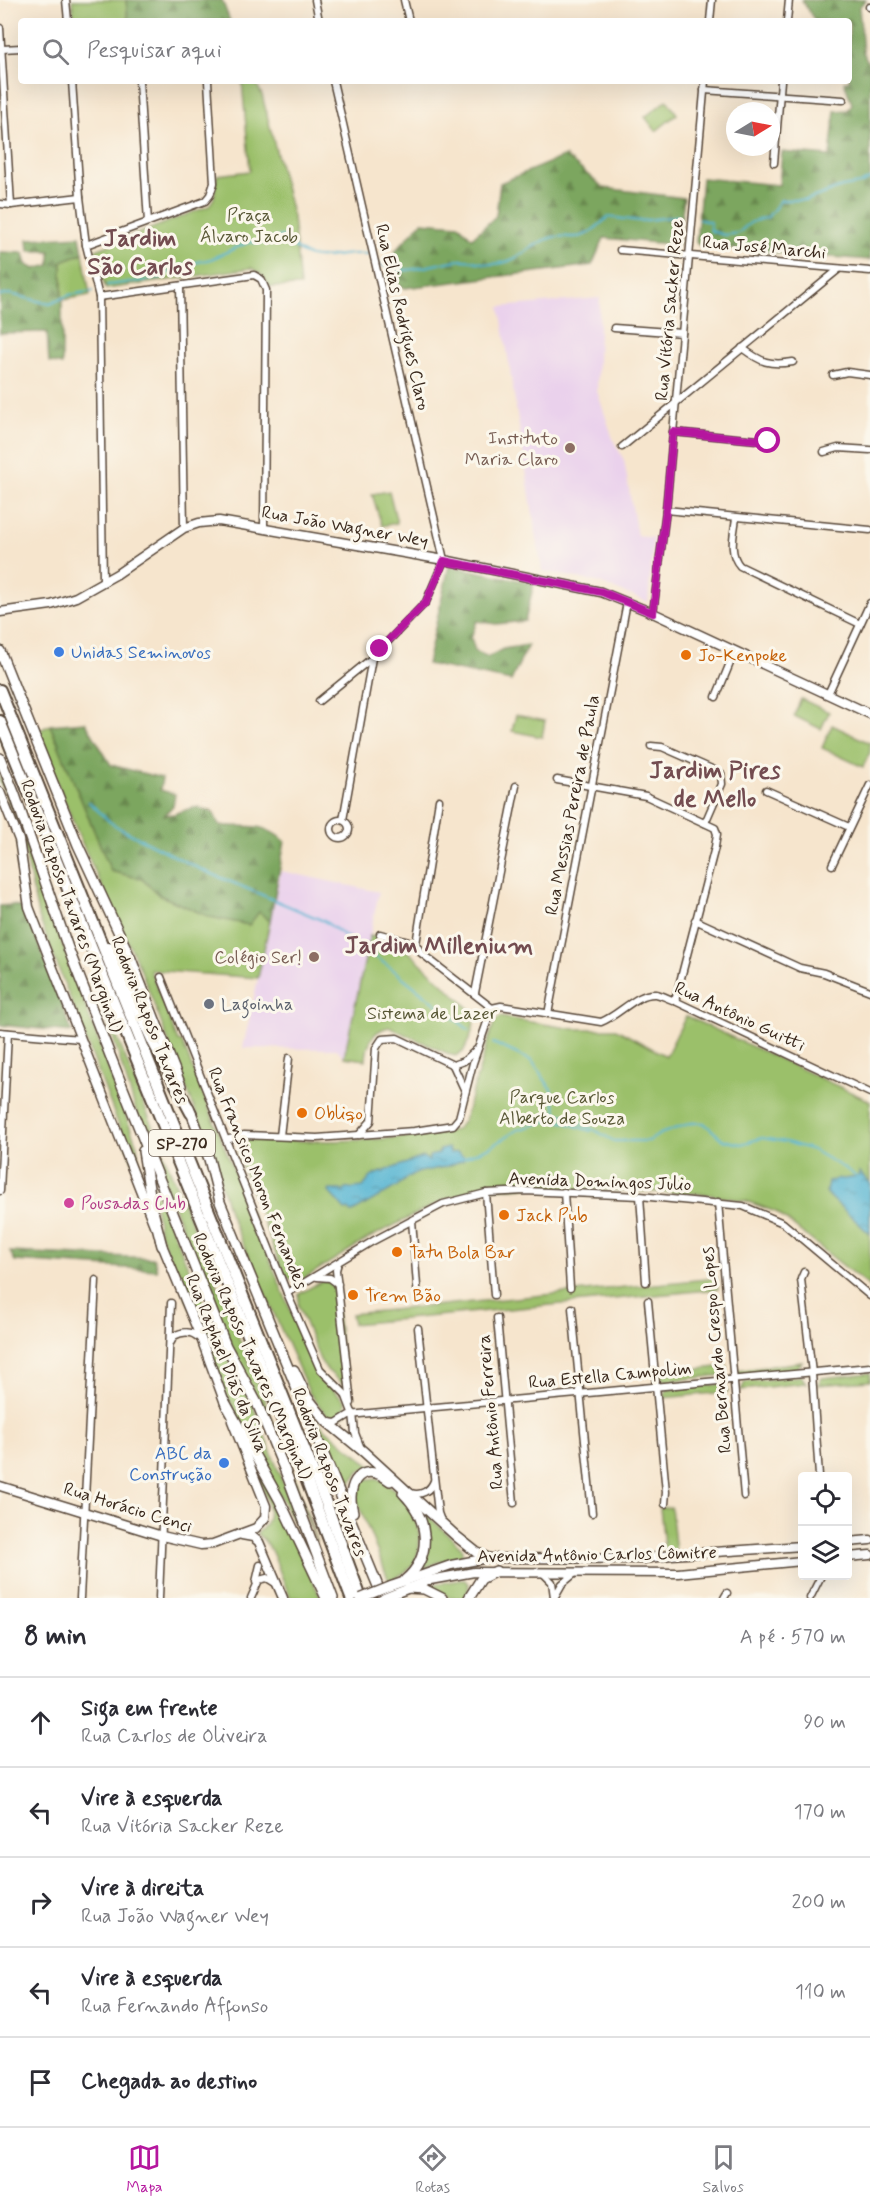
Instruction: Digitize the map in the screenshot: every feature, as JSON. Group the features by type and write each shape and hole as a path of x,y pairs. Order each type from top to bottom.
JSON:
{"highway":[{"name":"Rodovia Raposo Tavares (Marginal)","path":"0,651 78,845 131,959 209,1159 220,1202 383,1598"},
{"name":"Rodovia Raposo Tavares","path":"0,690 322,1492 361,1598"},
{"name":"Rodovia Raposo Tavares","path":"0,721 267,1383 351,1598"},
{"name":"Rodovia Raposo Tavares (Marginal)","path":"0,758 68,948 134,1116 226,1346 257,1403 288,1478 333,1598"},
{"path":"50,814 80,874 103,933 154,1044 191,1113"},
{"path":"134,1116 146,1162 152,1206 162,1246"},
{"name":"SP-270","path":"254,1286 303,1390 326,1421"},
{"path":"225,1402 279,1499 326,1598"},
{"path":"326,1421 476,1552 488,1558"},
{"path":"367,1561 351,1503 351,1491 355,1480 361,1475 375,1473 383,1476 405,1495 424,1533 425,1547 422,1560 406,1584 424,1589 442,1598"},
{"path":"470,1598 481,1579 496,1571"}],"main road":[{"name":"Rua João Wagner Wey","path":"0,612 63,602 117,574 184,528 219,520 602,592 653,613 870,714"},
{"name":"Rua Raphael Dias da Silva","path":"0,792 19,840 29,908 162,1246 202,1341 266,1510 265,1518 260,1526 240,1535"},
{"name":"Rua Horácio Cenci","path":"2,1487 162,1536 201,1545 213,1544 240,1535"},
{"path":"240,1535 253,1536 259,1542 283,1598"},
{"path":"852,1542 870,1540"},
{"name":"Avenida Antônio Carlos Cômitre","path":"392,1590 451,1565 488,1558 643,1559 798,1546"},
{"path":"852,1557 870,1555"},
{"name":"Avenida Antônio Carlos Cômitre","path":"406,1584 496,1571 678,1573 798,1562"},
{"path":"361,1598 392,1590"},
{"path":"383,1598 392,1590"}],"street":[{"path":"66,0 68,18"},
{"path":"315,0 319,18"},
{"path":"404,0 408,18"},
{"path":"710,18 712,0"},
{"path":"787,18 789,0"},
{"path":"0,28 4,138 12,205"},
{"path":"2,49 18,48"},
{"path":"72,84 80,197 86,245 99,297 103,582"},
{"path":"139,84 148,222"},
{"path":"86,245 205,201 210,195 214,183 208,84"},
{"name":"Rua Elias Rodrigues Claro","path":"334,84 444,561"},
{"name":"Rua Vitória Sacker Reze","path":"653,613 666,510 705,84"},
{"path":"774,163 781,84"},
{"path":"704,90 843,99"},
{"path":"0,204 12,205 80,197"},
{"name":"Rua José Marchi","path":"620,250 870,272"},
{"path":"622,447 838,269"},
{"path":"99,297 254,275 261,279 266,290 264,529"},
{"path":"180,286 184,528"},
{"path":"614,328 682,333"},
{"path":"742,348 757,360 774,366 793,362"},
{"path":"833,375 847,372 870,375"},
{"path":"673,432 768,441 776,436"},
{"path":"824,452 838,448 870,450"},
{"path":"666,510 870,530"},
{"path":"736,518 732,553 740,566 860,624"},
{"path":"319,701 372,658 426,602 444,561"},
{"path":"102,564 117,574"},
{"name":"Rua Messias Pereira de Paula","path":"548,1014 627,602"},
{"path":"828,694 870,603"},
{"path":"716,697 735,651"},
{"path":"343,820 372,658"},
{"path":"651,746 662,747 721,773 722,784 705,823"},
{"path":"557,780 646,796 715,828 717,834 715,848 675,1001"},
{"path":"832,865 870,785"},
{"path":"475,993 516,786"},
{"path":"766,790 849,827"},
{"path":"226,1140 244,1135 317,1138 384,1133 453,1125 459,1118 478,1047 492,1008 421,953 416,944 439,800"},
{"path":"695,920 800,968 824,973 868,990 870,982"},
{"path":"380,934 416,944"},
{"name":"Rua Fransico Moron Fernandes","path":"161,977 287,1293 320,1369 348,1399 353,1415"},
{"name":"Rua Antônio Guitti","path":"492,1008 501,1006 601,1022 613,1017 641,995 657,994 870,1093"},
{"path":"0,1032 80,1039"},
{"path":"0,1191 8,1033"},
{"path":"358,1135 369,1125 371,1118 376,1048 382,1039 397,1038 453,1065 466,1092"},
{"path":"453,1065 464,1061 478,1047"},
{"path":"280,1136 289,1058"},
{"path":"371,1118 375,1126 384,1133"},
{"name":"Avenida Domingos Julio","path":"287,1293 443,1204 486,1193 525,1191 640,1196 743,1206 783,1223 870,1296"},
{"path":"564,1192 570,1288"},
{"path":"486,1193 494,1294"},
{"path":"640,1196 646,1282"},
{"name":"Rua Bernardo Crespo Lopes","path":"718,1202 744,1496"},
{"path":"412,1220 418,1299"},
{"path":"338,1263 338,1284 355,1433 364,1452"},
{"path":"804,1272 801,1278 812,1372 819,1472"},
{"path":"314,1277 330,1278 338,1284"},
{"path":"80,1598 96,1280"},
{"path":"648,1301 666,1492 665,1504"},
{"path":"159,1598 171,1303"},
{"path":"572,1308 592,1513"},
{"name":"Rua Antônio Ferreira","path":"497,1318 514,1503"},
{"path":"418,1328 438,1513 442,1523"},
{"path":"170,1346 174,1336 184,1332 195,1334 202,1341"},
{"name":"Rua Estella Campolim","path":"353,1415 581,1392 870,1367"},
{"path":"336,1385 345,1390 349,1384"},
{"path":"326,1421 336,1423 353,1415"},
{"path":"410,1492 417,1494 427,1491 435,1478"},
{"path":"251,1598 261,1576 260,1565"},
{"path":"543,1573 552,1582 554,1598"},
{"path":"554,1598 562,1584 576,1573"},
{"path":"261,1576 275,1583"},
{"path":"813,1591 814,1580"},
{"path":"810,1598 818,1580"}],"shaded area":[{"name":"Instituto Maria Claro","path":"600,298 597,391 614,442 624,460 637,536 653,538 648,602 597,582 542,571 500,307"},
{"name":"Colégio Ser!","path":"281,871 379,892 344,1057 337,1049 243,1048"}],"green space":[{"path":"72,0 126,0 128,18 74,18"},
{"path":"126,0 222,0 229,18 128,18"},
{"path":"802,0 866,0 859,7 863,52 870,67 870,260 701,247 696,242 702,178 779,185 782,152 830,156 835,111 848,110 852,104 845,84 852,84 852,18 813,18"},
{"name":"Praça Álvaro Jacob","path":"242,84 256,84 262,95 293,218 300,286 270,287 262,275 252,268 106,289 96,260 96,250 209,206 214,198 217,175 250,171"},
{"path":"667,100 677,114 656,131 645,117"},
{"path":"565,156 604,188 684,198 678,245 604,238 592,265 405,288 395,282 395,251 422,222 459,225 472,238 496,216 500,183"},
{"path":"80,236 83,253 62,261 62,365 49,362 47,332 0,333 0,252 24,253 27,265 35,269 50,265 50,251 29,251 28,239"},
{"path":"83,253 90,295 62,300 62,261"},
{"path":"389,491 397,523 382,526 372,494"},
{"path":"449,566 534,583 525,621 496,624 477,621 471,637 475,651 488,657 503,649 528,645 511,681 427,664"},
{"path":"801,699 829,712 821,729 794,716"},
{"path":"516,715 545,721 542,737 512,731"},
{"path":"85,722 111,765 162,778 160,790 175,794 173,806 164,815 195,807 213,812 219,825 261,828 276,834 285,841 270,921 259,912 249,925 210,917 159,895 142,879 111,871 50,725"},
{"path":"50,725 111,871 142,879 159,895 210,917 249,925 259,911 270,921 258,978 150,970 178,1041 182,1042 313,1366 321,1378 345,1401 344,1415 338,1418 329,1418 310,1394 230,1215 212,1154 140,968 85,850 36,732"},
{"path":"832,725 870,743 870,752 863,767 822,748"},
{"path":"0,775 137,1146 142,1186 38,915 22,838 0,781"},
{"path":"13,905 23,908 27,914 72,1032 0,1025 0,906"},
{"name":"Sistema de Lazer","path":"370,936 392,941 410,953 468,1007 474,1024 463,1052 455,1056 449,1054 389,1027 378,1031 372,1039 366,1060 344,1057"},
{"path":"95,981 272,1419 316,1542 274,1433 221,1325 138,1117"},
{"name":"Parque Carlos Alberto de Souza","path":"686,1016 870,1101 870,1287 776,1212 746,1201 705,1194 525,1187 486,1189 448,1198 369,1238 300,1281 290,1279 283,1273 240,1161 238,1153 244,1142 250,1139 328,1141 379,1139 456,1130 464,1120 491,1031 495,1021 500,1017 574,1029 616,1029 666,1056"},
{"path":"153,1184 222,1347 254,1408 304,1537 302,1538 224,1390 159,1231"},
{"path":"10,1252 154,1258 157,1270 15,1261"},
{"path":"717,1278 718,1289 353,1324 351,1314"},
{"path":"322,1281 329,1282 334,1288 345,1382 343,1384 327,1370 320,1360 298,1305 299,1294"},
{"path":"802,1362 795,1371 739,1377 735,1371"},
{"path":"727,1366 727,1371 723,1375 667,1381 662,1379 661,1373"},
{"path":"870,1373 870,1381 818,1385 822,1378"},
{"path":"801,1376 806,1383 741,1390 745,1382"},
{"path":"722,1384 728,1392 663,1398 666,1390"},
{"path":"310,1414 374,1468 360,1470 346,1489 343,1489"},
{"path":"257,1467 321,1598 291,1598 273,1553 263,1539 256,1534 264,1527 269,1511"},
{"path":"377,1478 397,1492 405,1502 417,1525 419,1537 419,1549 413,1565 389,1581 356,1498 356,1491 362,1480"},
{"path":"671,1507 676,1554 665,1555 660,1508"},
{"path":"418,1510 423,1511 462,1548 462,1557 438,1562 423,1569 428,1553 428,1539"},
{"path":"465,1580 469,1585 466,1598 450,1598 434,1587 435,1584"}],"water":[{"path":"448,1148 450,1153 457,1152 464,1157 463,1160 408,1177 396,1187 351,1213 349,1209 345,1210 329,1192 329,1190 341,1190 343,1192 346,1189 363,1187 374,1175 423,1157 429,1161 429,1156"},
{"path":"859,1172 870,1183 870,1234 826,1193 828,1181 858,1177"}],"waterway":[{"path":"698,219 710,222 711,231 724,235 739,233 751,222 767,218 781,200 806,200 870,179"},
{"path":"377,262 396,270 461,260 499,264 512,260 550,238 586,235 608,217 640,221 678,216"},
{"path":"107,285 158,279 180,266 211,259 249,242 260,243 282,236 304,254 313,257 368,254"},
{"path":"0,296 10,294 50,304 69,295 93,291"},
{"path":"89,802 121,829 198,868 324,921 391,968 469,1030"},
{"path":"493,1043 532,1061 551,1089 557,1113 573,1118 614,1141 649,1141 660,1134 691,1123 704,1123 723,1140 741,1144 762,1138 813,1150 859,1179"},
{"path":"463,1158 490,1147 517,1130 554,1119 591,1131"}],"place":[{"name":"Instituto Maria Claro","path":"570,448"},
{"name":"Unidas Seminovos","path":"59,652"},
{"name":"Jo-Kenpoke","path":"686,655"},
{"name":"Colégio Ser!","path":"314,957"},
{"name":"Lagoinha","path":"209,1004"},
{"name":"Obliqo","path":"302,1113"},
{"name":"Pousadas Club","path":"69,1203"},
{"name":"Jack Pub","path":"504,1215"},
{"name":"Tatu Bola Bar","path":"397,1252"},
{"name":"Trem Bão","path":"353,1295"},
{"name":"ABC da Construção","path":"224,1463"}],"district":[{"name":"Jardim São Carlos","path":"140,252"},
{"name":"Jardim Pires de Mello","path":"715,784"},
{"name":"Jardim Millenium","path":"439,945"}],"route":[{"path":"380,649 426,602 444,561 602,592 653,613 673,432 768,441"}]}
